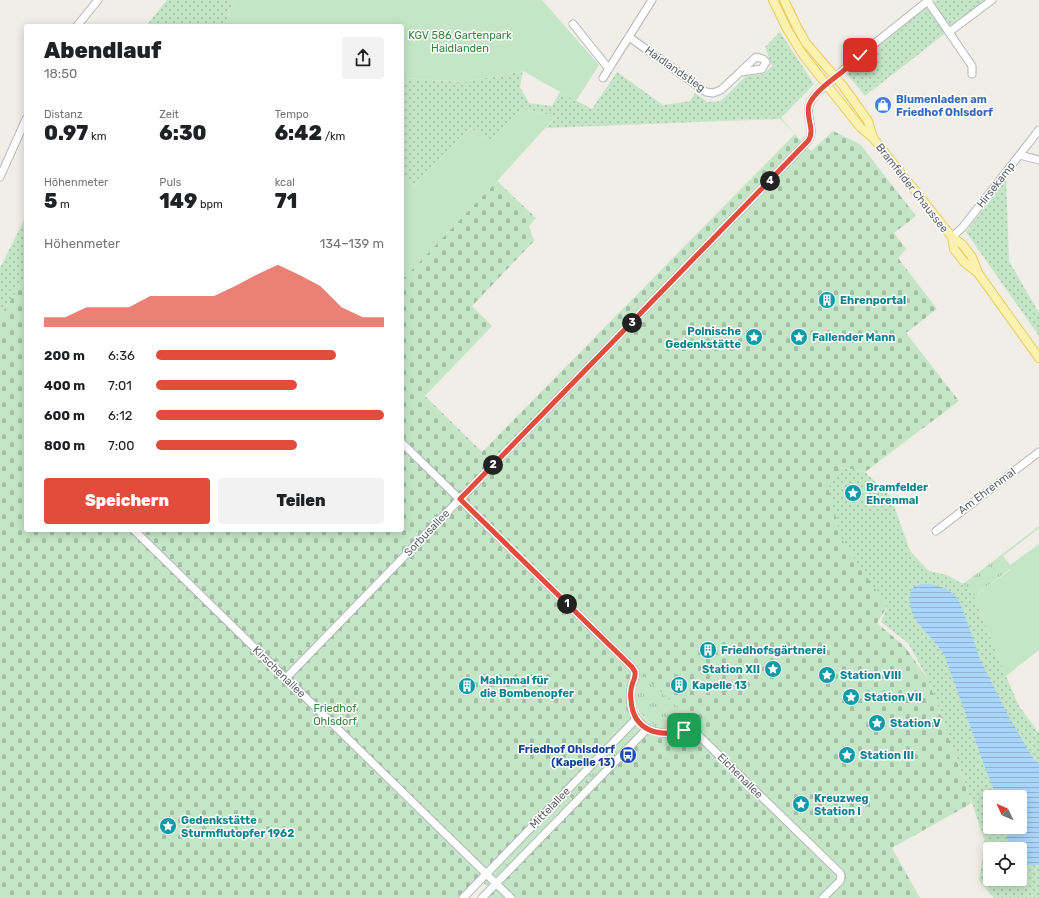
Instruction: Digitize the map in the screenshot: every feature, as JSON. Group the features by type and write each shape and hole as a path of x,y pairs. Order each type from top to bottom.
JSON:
{"main road":[{"name":"Bramfelder Chaussee","path":"773,0 787,29 798,47 860,127 873,138 952,237 954,249 964,262 978,273 1039,358"},
{"name":"Bramfelder Chaussee","path":"784,0 806,43 836,77 868,121 873,138"}],"street":[{"path":"78,24 98,0"},
{"path":"603,78 652,0"},
{"path":"928,0 972,66 972,74"},
{"name":"Sorbusallee","path":"286,678 808,141 811,132 809,106 814,97 860,55 928,0"},
{"path":"952,30 992,0"},
{"path":"573,24 609,69"},
{"name":"Haidlandstieg","path":"629,37 706,92 714,93 721,90 741,72"},
{"path":"0,177 24,123"},
{"name":"Hirsekamp","path":"952,237 963,227 1039,130"},
{"path":"1020,155 1039,160"},
{"path":"404,445 632,667 635,672 635,676 632,684 630,700 636,719 647,729"},
{"name":"Am Ehrenmal","path":"936,531 1039,452"},
{"name":"Kirschenallee","path":"136,532 511,898"},
{"name":"Mittelallee","path":"463,898 636,719"},
{"name":"Mittelallee","path":"482,898 647,729"},
{"name":"Eichenallee","path":"647,729 663,733 676,733 690,729 695,732 840,873 840,881 823,898"}],"green space":[{"path":"167,0 233,0 226,24 148,24"},
{"name":"KGV 586 Gartenpark Haidlanden","path":"233,0 542,0 599,65 576,101 523,71 463,82 404,78 404,24 226,24"},
{"path":"937,0 988,0 865,96 847,74 862,56"},
{"path":"780,32 814,84 781,118 546,128 556,116 521,109 490,142 471,128 414,186 404,177 404,78 463,82 523,71 520,87 529,103 552,106 560,92 592,109 617,72 663,105 690,101 695,93 707,102 721,101 746,76 764,74 772,66 765,47"},
{"path":"521,109 556,116 497,181 404,278 404,177 414,186 471,128 490,142"},
{"path":"781,118 795,134 780,119 546,128"},
{"name":"Friedhof Ohlsdorf","path":"833,131 860,144 916,216 894,233 906,249 898,258 937,309 906,333 959,401 865,472 840,467 864,567 887,607 877,623 905,647 928,679 972,803 892,848 920,898 478,898 488,887 483,882 467,898 0,898 0,316 24,280 24,532 404,532 404,278 497,181 536,218 529,226 534,241 472,306 492,326 425,396 482,452 795,134 811,151","holes":["642,674 692,721 684,726 672,730 663,730 655,727 642,716 638,712 633,697 636,685","633,728 639,729 637,734 589,783 584,777","568,794 573,800 499,876 493,871"]},
{"path":"1006,178 1009,261 1039,313 1039,336 966,232"},
{"path":"24,220 24,280 0,316 0,268"},
{"path":"840,467 865,472 891,497 910,551 929,571 947,575 963,584 974,596 1019,706 1039,733 1039,898 995,898 984,886 1027,886 1027,842 984,842 972,803 928,679 908,643 881,622 887,607 842,540 828,488"},
{"path":"1039,526 1039,528 1003,556 1010,565 1039,544 1039,650 1006,676 974,596 1010,570 1000,556"},
{"path":"1000,556 1010,569 974,596 963,584"},
{"path":"642,673 692,721 684,727 670,730 658,729 650,723 635,706 633,698 636,685"},
{"path":"633,728 639,729 637,734 589,783 583,778"},
{"path":"567,794 573,800 499,876 493,871"},
{"path":"983,850 983,885 979,880"}],"water":[{"path":"930,584 944,588 956,597 967,621 980,659 1009,717 1034,760 1039,763 1039,865 1027,865 1027,842 1008,842 1007,834 1027,834 1027,790 994,790 945,657 912,613 910,605 911,590 918,585"}],"place":[{"name":"Blumenladen am Friedhof Ohlsdorf","path":"883,105"},
{"name":"Ehrenportal","path":"827,300"},
{"name":"Polnische Gedenkstätte","path":"754,337"},
{"name":"Fallender Mann","path":"799,337"},
{"name":"Bramfelder Ehrenmal","path":"853,493"},
{"name":"Friedhofsgärtnerei","path":"708,650"},
{"name":"Station XII","path":"773,669"},
{"name":"Station VIII","path":"827,675"},
{"name":"Kapelle 13","path":"679,685"},
{"name":"Mahnmal für die Bombenopfer","path":"467,686"},
{"name":"Station VII","path":"851,697"},
{"name":"Station V","path":"877,723"},
{"name":"Friedhof Ohlsdorf (Kapelle 13)","path":"628,755"},
{"name":"Station III","path":"847,755"},
{"name":"Kreuzweg Station I","path":"801,804"},
{"name":"Gedenkstätte Sturmflutopfer 1962","path":"168,826"}],"route":[{"path":"684,730 668,734 659,733 647,729 636,719 630,700 632,684 635,676 635,672 632,667 460,499 808,141 811,132 808,110 811,101 815,95 860,55"}]}
